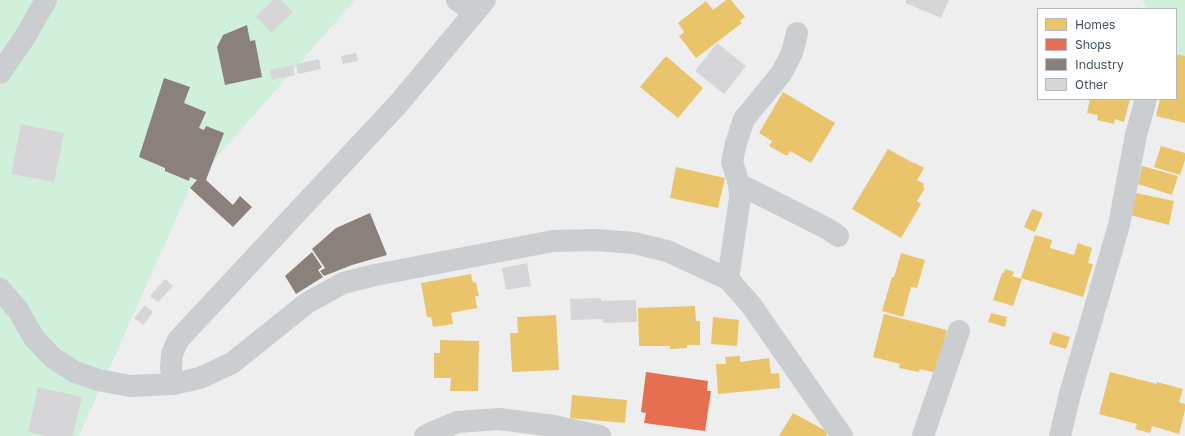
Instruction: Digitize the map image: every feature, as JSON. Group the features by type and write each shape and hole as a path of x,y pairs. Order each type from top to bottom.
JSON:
{"street":[{"path":"0,74 25,37 46,0"},
{"path":"173,384 171,368 172,354 178,340 399,102 480,6 457,0"},
{"path":"728,279 740,198 739,184 732,162 736,144 744,118 780,74 792,53 797,33"},
{"path":"1060,436 1070,394 1119,225 1136,135 1146,100"},
{"path":"739,184 828,229 838,236"},
{"path":"0,289 18,310 34,338 53,358 75,372 98,380 130,386 173,384 200,378 232,363 307,303 343,283 375,275 553,241 596,240 634,243 667,251 728,279 751,305 842,436"},
{"path":"923,436 959,331"},
{"path":"425,436 431,432 458,422 499,419 554,426 600,436"}],"green space":[{"path":"0,0 355,0 190,188 79,436 0,436"},
{"path":"1142,0 1185,0 1185,65 1177,53 1177,8 1147,8"}],"building: Homes":[{"path":"726,0 731,0 745,17 740,21 742,23 696,58 679,36 684,32 678,23 706,1 713,10"},
{"path":"1177,54 1185,56 1185,123 1156,116 1160,100 1177,100"},
{"path":"666,56 703,88 678,118 640,87"},
{"path":"783,92 835,123 811,163 790,151 787,156 769,146 772,141 759,133"},
{"path":"1090,100 1130,100 1124,122 1115,119 1114,124 1097,120 1098,115 1087,113"},
{"path":"1161,146 1185,153 1185,160 1180,175 1154,167"},
{"path":"888,149 924,168 917,180 924,184 923,187 925,188 917,201 921,204 901,238 852,209"},
{"path":"1142,166 1178,176 1172,195 1138,184"},
{"path":"676,167 725,178 718,208 670,198"},
{"path":"1136,193 1174,201 1169,225 1130,215"},
{"path":"1032,209 1043,213 1035,232 1024,227"},
{"path":"1035,235 1052,240 1050,248 1074,255 1078,243 1092,248 1088,263 1093,264 1083,297 1021,278"},
{"path":"901,253 925,260 917,288 911,287 903,317 882,311"},
{"path":"1005,269 1014,272 1012,276 1022,279 1013,306 993,300 1002,273 1004,273"},
{"path":"471,274 473,283 476,282 479,296 475,296 477,308 451,313 453,324 433,327 431,317 427,317 421,283"},
{"path":"695,306 696,321 700,321 700,345 687,345 687,348 670,349 670,346 639,346 638,308"},
{"path":"991,313 1007,317 1005,327 988,322"},
{"path":"884,314 947,330 936,373 920,369 919,372 899,368 900,364 873,357"},
{"path":"556,315 559,370 512,372 510,333 518,333 517,317"},
{"path":"713,317 739,320 737,346 711,344"},
{"path":"1053,332 1070,337 1066,349 1049,344"},
{"path":"440,340 479,341 478,391 450,391 451,378 434,378 434,353 440,353"},
{"path":"740,356 740,362 769,358 771,374 779,373 780,388 718,394 716,364 726,364 725,357"},
{"path":"1110,372 1183,389 1179,402 1185,404 1185,410 1179,434 1152,426 1150,433 1135,429 1137,424 1099,414"},
{"path":"572,395 627,400 625,423 570,418"},
{"path":"793,413 828,432 826,436 779,436"}],"building: Shops":[{"path":"646,372 708,381 707,391 711,391 705,431 644,423 646,413 641,412"}],"building: Industry":[{"path":"247,25 250,41 255,40 262,77 225,85 217,47 223,35"},
{"path":"164,78 190,87 184,103 206,112 199,128 204,130 206,126 224,133 206,180 233,205 240,196 252,207 233,227 190,188 197,180 190,177 189,181 165,171 165,168 139,157"},
{"path":"370,213 387,255 352,265 324,276 320,271 325,268 312,249 336,228"},
{"path":"312,252 322,267 318,270 323,277 296,294 285,276"}],"building: Other":[{"path":"273,0 281,0 293,12 271,33 256,16"},
{"path":"906,0 949,0 941,18 905,3"},
{"path":"717,43 746,66 724,94 695,71"},
{"path":"356,53 358,61 343,64 341,56"},
{"path":"319,59 321,69 298,74 296,64"},
{"path":"293,65 295,75 272,80 270,70"},
{"path":"21,124 64,133 54,182 11,174"},
{"path":"527,263 531,286 506,290 502,268"},
{"path":"165,279 173,286 158,302 150,296"},
{"path":"601,298 601,301 636,300 637,322 603,323 603,319 571,320 570,299"},
{"path":"145,305 153,312 143,325 134,318"},
{"path":"38,387 82,397 73,436 46,436 28,432"}]}
